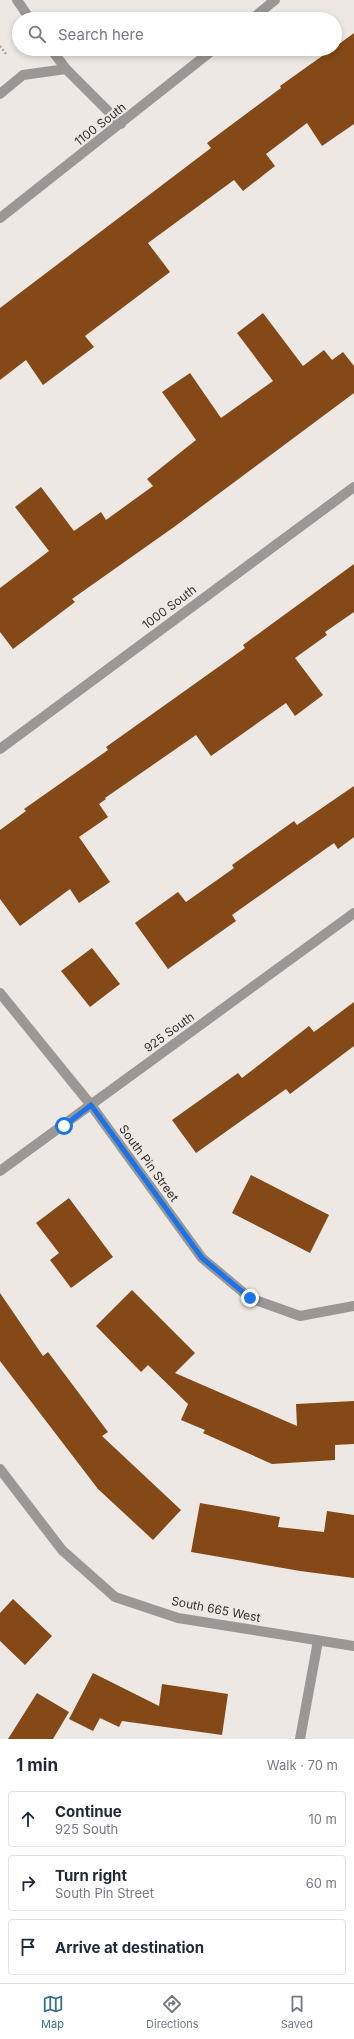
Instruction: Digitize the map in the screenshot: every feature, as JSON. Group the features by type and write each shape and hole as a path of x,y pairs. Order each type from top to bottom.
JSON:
{"street":[{"path":"16,0 25,12"},
{"path":"260,12 275,0"},
{"path":"56,56 66,69 121,124"},
{"name":"1100 South","path":"0,218 205,56"},
{"path":"0,94 23,75 66,69"},
{"name":"1000 South","path":"0,749 354,487"},
{"name":"925 South","path":"0,1171 354,913"},
{"name":"South Pin Street","path":"0,993 91,1105 202,1258 250,1298 300,1316 354,1306"},
{"name":"South 665 West","path":"0,1469 62,1550 115,1596 178,1618 354,1646"},
{"path":"300,1739 318,1641"}],"path":[{"path":"0,46 6,54"}],"building":[{"path":"354,33 354,124 322,146 307,123 266,154 275,166 243,191 234,180 148,243 170,272 85,336 94,347 43,385 26,360 0,380 0,308 211,148 207,143 281,88 280,86 322,56 342,56 342,42"},
{"path":"263,313 303,366 324,350 332,360 343,352 354,366 354,393 174,527 72,599 75,602 13,649 0,632 0,588 49,551 15,507 41,487 74,531 101,512 106,520 153,486 147,479 196,440 162,392 190,373 221,418 273,381 237,333"},
{"path":"354,564 354,612 325,632 327,635 295,658 323,695 295,716 286,703 211,756 196,735 105,798 106,799 99,804 108,817 79,837 110,882 79,903 70,889 20,926 0,899 0,830 26,811 24,809 108,750 106,747 245,648 243,645"},
{"path":"354,786 354,837 338,849 334,843 232,915 236,921 168,969 135,923 178,892 186,902 234,868 232,865 294,821 297,825"},
{"path":"92,948 120,984 90,1007 61,971"},
{"path":"354,1002 354,1046 290,1094 286,1089 196,1153 172,1120 238,1073 242,1078 309,1026 314,1032"},
{"path":"251,1175 329,1215 310,1253 232,1213"},
{"path":"69,1198 113,1257 71,1288 50,1260 59,1253 36,1223"},
{"path":"132,1290 195,1353 175,1373 297,1426 296,1404 354,1401 354,1444 335,1445 335,1460 272,1464 203,1433 205,1430 181,1420 188,1404 148,1365 141,1372 96,1326"},
{"path":"0,1293 43,1356 48,1352 108,1432 102,1436 181,1510 153,1540 98,1489 0,1361"},
{"path":"200,1503 280,1517 278,1527 324,1532 327,1511 354,1515 354,1578 300,1571 191,1552"},
{"path":"13,1599 52,1636 25,1665 0,1641 0,1613"},
{"path":"93,1673 159,1706 162,1684 228,1694 222,1735 122,1721 119,1727 100,1718 93,1731 69,1719"},
{"path":"37,1693 69,1712 53,1739 8,1739"}],"route":[{"path":"64,1126 91,1105 202,1258 250,1298"}]}
